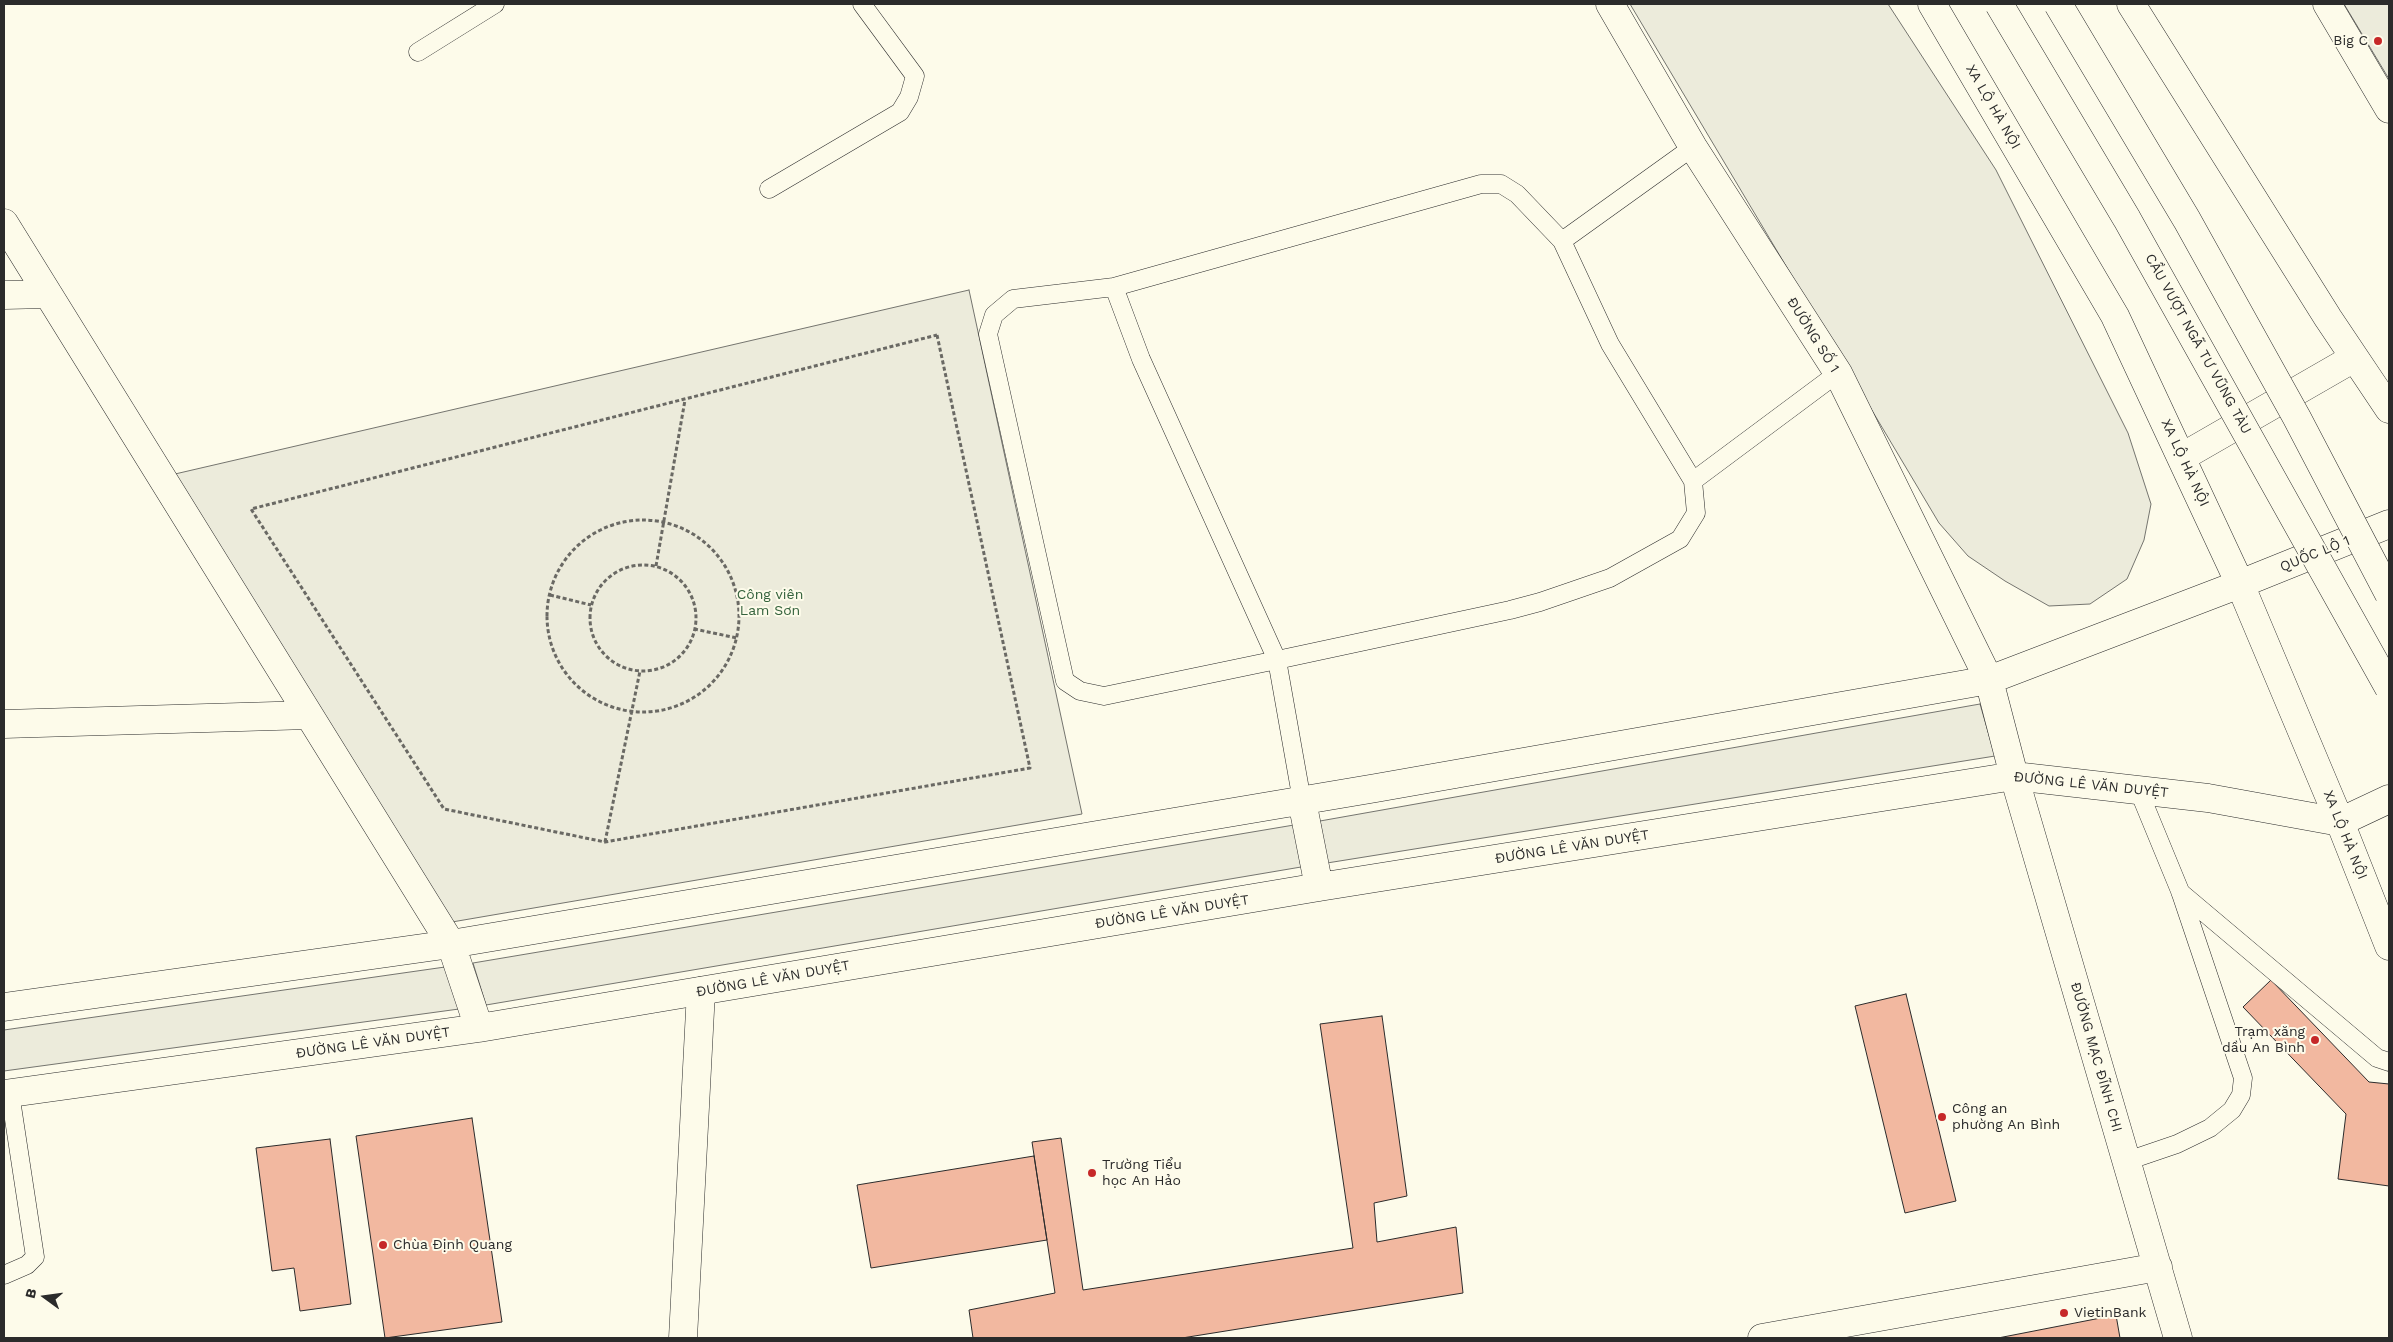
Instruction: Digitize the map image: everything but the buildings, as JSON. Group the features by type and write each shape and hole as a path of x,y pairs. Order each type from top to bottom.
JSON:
{"main road":[{"name":"ĐƯỜNG SỐ 1","path":"1610,4 1693,147 1838,373 1989,680 2014,776"},
{"name":"XA LỘ HÀ NỘI","path":"1932,4 2115,316 2240,584 2340,822 2389,946"},
{"name":"CẦU VƯỢT NGÃ TƯ VŨNG TÀU","path":"1999,4 2127,219 2389,688"},
{"path":"2058,4 2192,229 2297,418 2389,594"},
{"path":"2131,4 2354,358 2389,409"},
{"path":"2327,4 2389,108"},
{"path":"4,223 451,944 479,1028"},
{"path":"4,295 48,294"},
{"path":"2182,457 2354,358"},
{"name":"QUỐC LỘ 1","path":"2240,584 2389,524"},
{"path":"4,1007 451,944 1302,801 1989,680 2240,584"},
{"path":"4,724 309,715"},
{"name":"ĐƯỜNG LÊ VĂN DUYỆT","path":"7,1094 479,1028 1319,887 2014,776 2208,798 2340,822"},
{"name":"ĐƯỜNG MẠC ĐĨNH CHI","path":"2014,776 2178,1338"},
{"path":"2340,822 2389,799"},
{"path":"1302,801 1319,887"},
{"path":"683,1338 701,991"},
{"path":"1762,1338 2158,1267"}],"lane":[{"path":"418,52 495,4"},
{"path":"769,189 900,112 909,97 915,76 862,4"},
{"path":"1562,241 1693,147"},
{"path":"1481,184 1501,184 1517,194 1562,241 1610,344 1692,481 1696,513 1680,539 1610,578 1540,602 1510,610 1104,696 1080,691 1065,681 988,334 994,315 1013,299 1114,287 1481,184"},
{"path":"1114,287 1141,358 1277,660 1302,801"},
{"path":"1692,481 1838,373"},
{"path":"2127,1161 2177,1144 2210,1128 2232,1110 2242,1095 2243,1078 2180,891 2138,789"},
{"path":"2180,891 2377,1058 2389,1062"},
{"path":"4,1276 27,1265 35,1257 7,1094"}],"path":[{"path":"937,335 1030,768 605,842 444,809 251,509 937,335"},
{"path":"656,566 685,400"},
{"path":"633,519 664,521 694,533 719,555 735,584 740,616 735,648 719,677 694,699 664,712 632,713 601,704 595,700 576,686 557,662 547,632 548,600 550,595 558,570 577,546 603,528 633,519"},
{"path":"638,564 656,566 672,573 685,584 693,600 697,617 686,650 673,662 657,670 640,672 623,668 608,659 596,645 590,628 591,606 596,593 606,579 621,569 638,564"},
{"path":"550,595 591,606"},
{"path":"694,628 737,638"},
{"path":"605,842 640,672"}],"green space":[{"path":"1630,4 1888,4 1996,170 2128,433 2151,504 2144,540 2127,579 2090,604 2049,606 2005,581 1968,556 1939,523"},
{"name":"Big C","path":"2344,4 2389,4 2389,79"},
{"name":"Công viên Lam Sơn","path":"969,290 1082,814 452,922 175,474"},
{"path":"1980,704 1995,756 1327,863 1320,821"},
{"path":"1294,825 1301,867 486,1005 473,963"},
{"path":"445,967 459,1009 4,1071 4,1030"}],"place":[{"name":"Big C","path":"2378,41"},
{"name":"Trạm xăng dầu An Bình","path":"2315,1040"},
{"name":"Công an phường An Bình","path":"1942,1117"},
{"name":"Trường Tiểu học An Hảo","path":"1092,1173"},
{"name":"Chùa Định Quang","path":"383,1245"},
{"name":"VietinBank","path":"2064,1313"}]}
